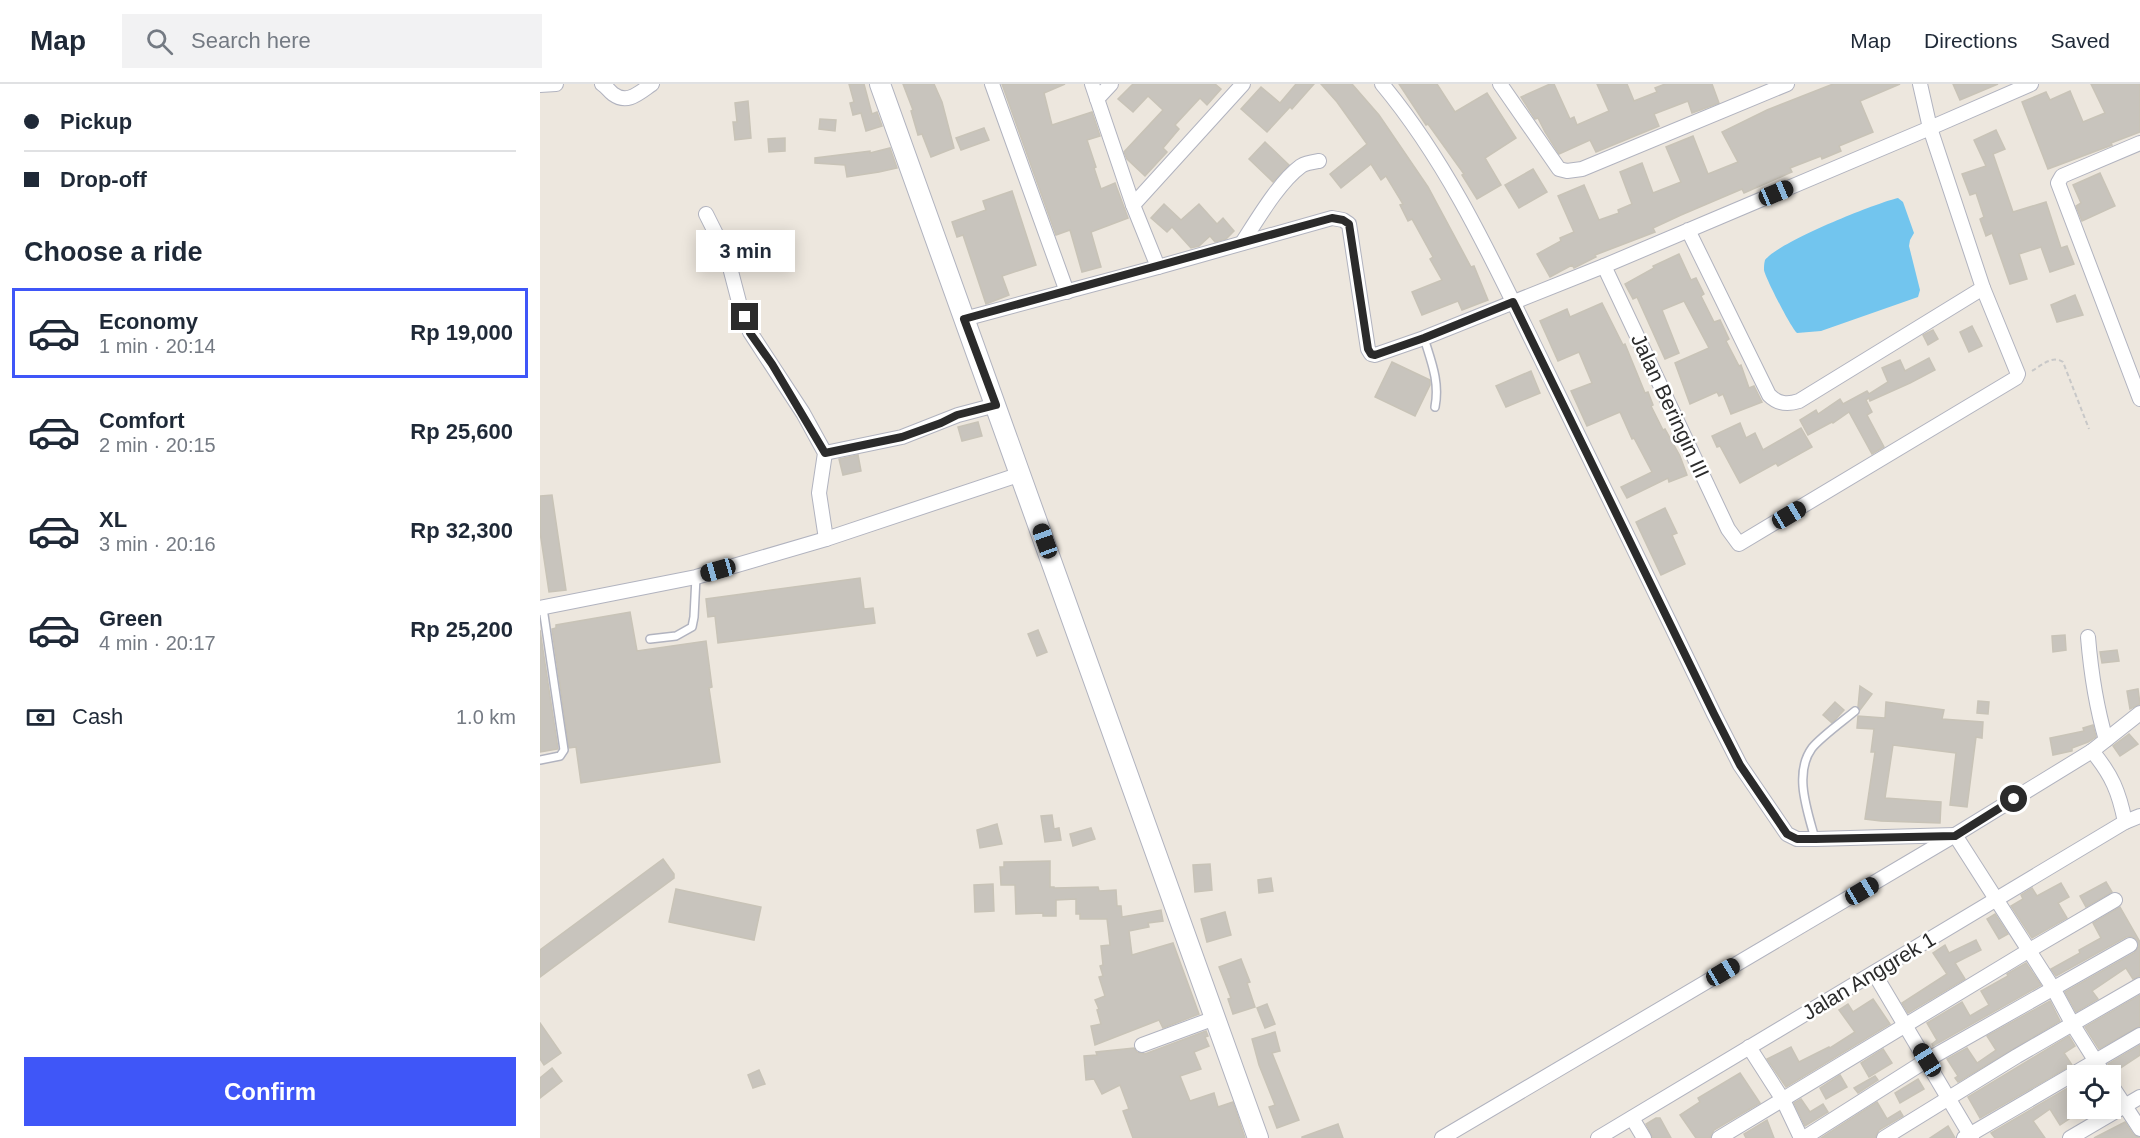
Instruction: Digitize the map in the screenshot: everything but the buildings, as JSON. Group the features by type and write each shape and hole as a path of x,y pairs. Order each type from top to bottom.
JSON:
{"street":[{"path":"540,85 556,84"},
{"path":"602,84 614,95 625,99 636,96 652,84"},
{"path":"880,84 1258,1138"},
{"path":"992,84 1067,292"},
{"path":"1092,84 1133,205 1158,267"},
{"path":"1097,99 1110,84"},
{"path":"1133,205 1243,84"},
{"path":"1382,84 1442,168 1462,203 1513,302 1740,765 1787,834 1797,839 1958,841"},
{"path":"1500,84 1559,169 1567,171 1582,169 1787,84"},
{"path":"1920,84 1930,128 1983,288 2018,374"},
{"path":"964,319 1332,218 1349,224 1368,349 1371,354 1375,355 1424,338 1604,266 2031,84"},
{"path":"2140,144 2062,176 2058,183 2140,399"},
{"path":"1242,243 1264,209 1287,180 1301,166 1319,161"},
{"path":"706,214 727,256 750,333 797,404 825,453 819,493 826,539"},
{"path":"1688,230 1769,395 1781,403 1790,404 1799,401 1983,288"},
{"name":"Jalan Beringin III","path":"1604,266 1728,529 1739,544 2004,386 2018,374"},
{"path":"825,453 902,437 957,415 996,405"},
{"path":"541,608 696,577 826,539 1021,474"},
{"path":"2088,638 2098,716 2106,740"},
{"path":"1442,1138 1958,841 2092,751 2140,713"},
{"path":"2092,751 2104,765 2119,794 2125,822"},
{"name":"Jalan Anggrek 1","path":"1598,1138 2125,822 2140,816"},
{"path":"1958,841 2053,988 2097,1065"},
{"path":"1719,1138 2115,900"},
{"path":"1749,1047 1783,1100 1803,1138 1927,1060 2130,945"},
{"path":"1874,973 1927,1060 1969,1137 2140,1035"},
{"path":"1884,1138 2017,1056 2140,985"},
{"path":"1142,1045 1215,1018"},
{"path":"2070,1138 2140,1097"},
{"path":"2121,1099 2140,1129"},
{"path":"1632,1118 1644,1138"}],"lane":[{"path":"1424,338 1436,377 1435,407"},
{"path":"650,639 676,636 692,627 696,577"},
{"path":"540,760 560,756 564,750 541,608"},
{"path":"1815,839 1804,794 1803,770 1812,748 1855,711"}],"path":[{"path":"2018,374 2026,374 2053,359 2063,362 2089,429"}],"water":[{"path":"1898,198 1903,202 1914,233 1909,246 1920,290 1918,297 1821,331 1797,333 1769,282 1764,270 1765,260 1774,252 1807,234"}],"route":[{"path":"745,317 750,333 772,364 825,453 902,437 957,415 996,405 964,319 1332,218 1343,220 1349,224 1368,349 1371,354 1375,355 1424,338 1513,302 1740,765 1787,834 1797,839 1955,836 2014,799"}]}
